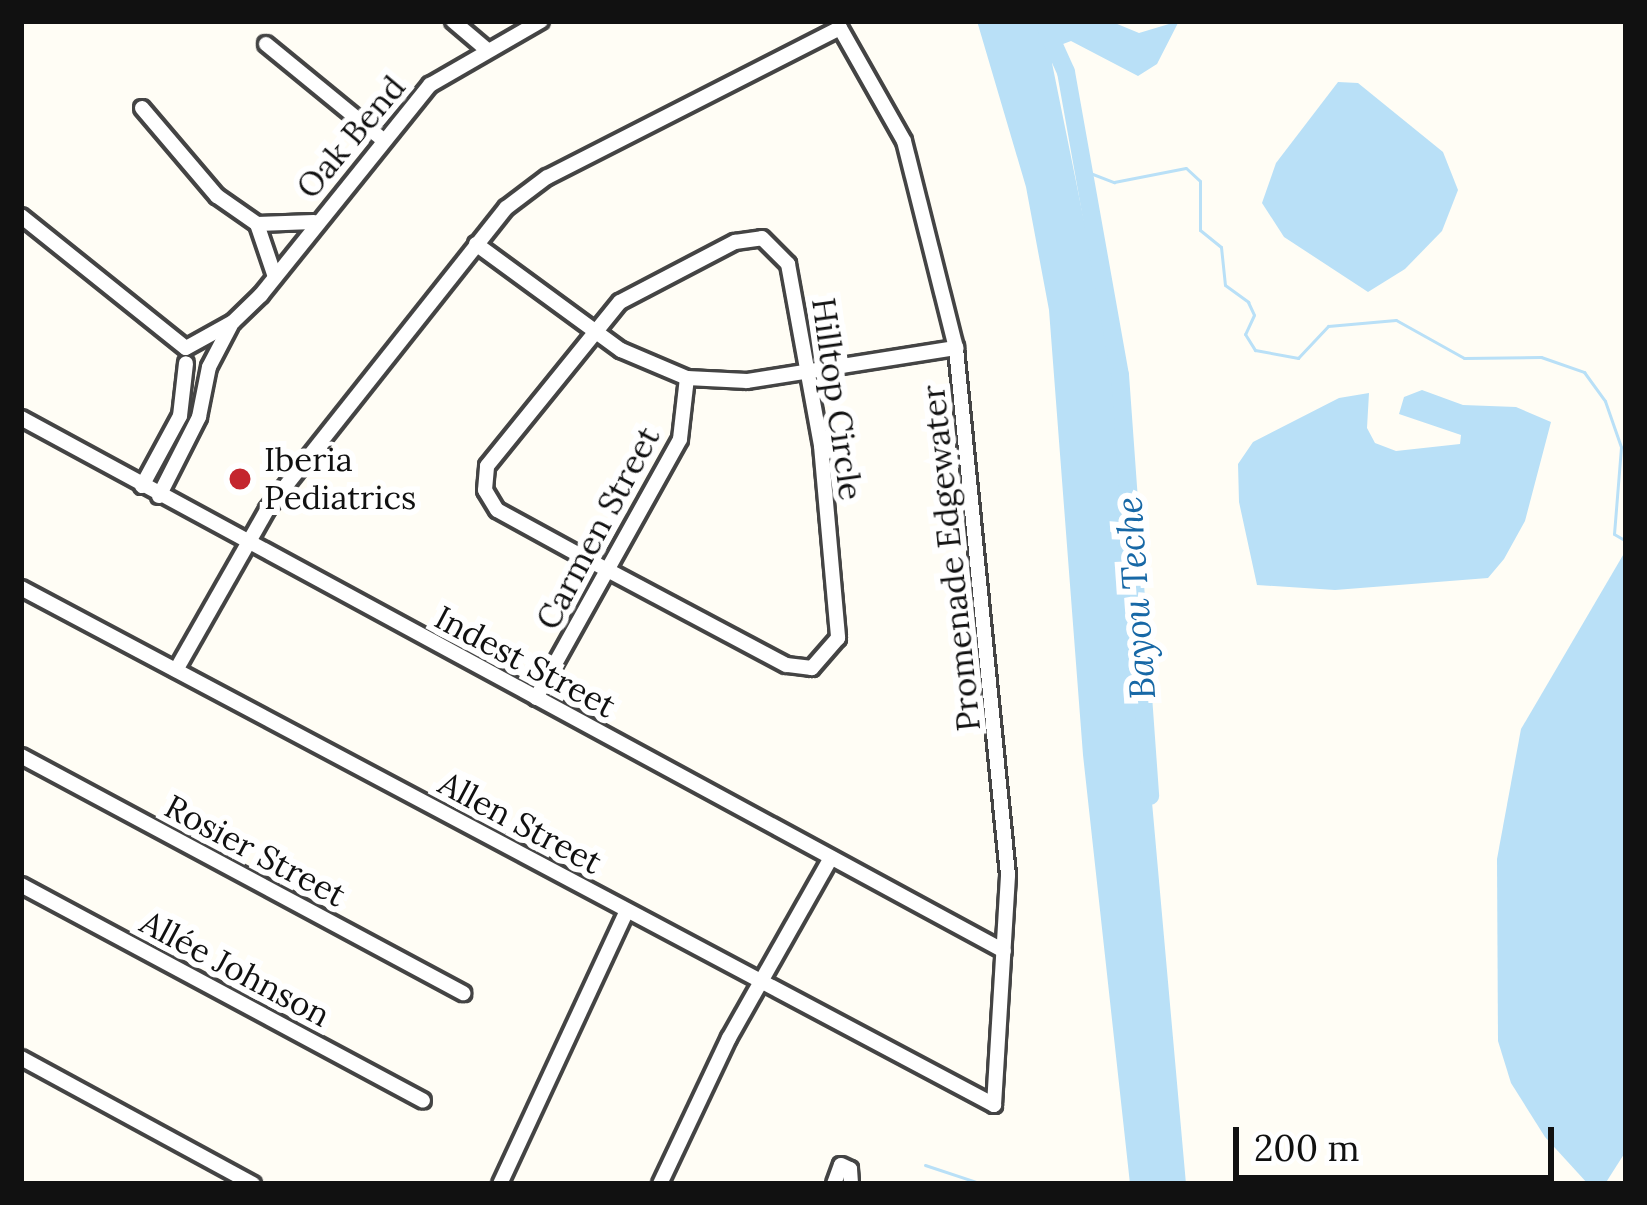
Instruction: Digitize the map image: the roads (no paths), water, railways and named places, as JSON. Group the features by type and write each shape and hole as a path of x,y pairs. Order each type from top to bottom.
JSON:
{"street":[{"path":"453,21 486,49"},
{"name":"Oak Bend","path":"159,496 199,417 208,367 233,322 381,138 430,85 541,21"},
{"name":"Promenade Edgewater","path":"476,244 547,177 840,28 904,141 956,348 1008,875 994,1105"},
{"path":"266,44 381,138"},
{"path":"142,108 217,196 257,224 274,274"},
{"path":"21,216 186,355 208,367"},
{"path":"257,224 314,222"},
{"name":"Hilltop Circle","path":"762,238 788,264 811,372 838,638 824,661 786,665 497,510 485,490 488,466 592,330 620,302 735,242 762,238"},
{"path":"176,670 247,544 476,244 592,330 687,378 747,381 956,348"},
{"name":"Oak Bend","path":"186,355 233,322"},
{"path":"142,486 181,416 186,355"},
{"name":"Carmen Street","path":"536,698 680,439 687,378"},
{"path":"21,442 26,422"},
{"name":"Indest Street","path":"26,422 1004,951"},
{"name":"Allen Street","path":"21,588 994,1105"},
{"name":"Rosier Street","path":"21,756 464,993"},
{"path":"660,1184 761,981 831,858"},
{"name":"Allée Johnson","path":"21,885 423,1101"},
{"path":"500,1184 627,911"},
{"path":"21,1058 253,1184"},
{"path":"834,1184 841,1165 850,1169 851,1184"}],"water":[{"path":"977,21 1110,21 1139,33 1179,21 1157,64 1138,76 1071,41 1055,47 1052,63 1113,364 1186,1184 1130,1184 1083,755 1049,310 1026,187"},
{"path":"1338,82 1358,83 1443,152 1458,190 1442,231 1405,269 1368,292 1284,237 1262,203 1276,163"},
{"path":"1422,390 1463,405 1516,407 1551,422 1525,521 1488,578 1335,590 1257,585 1239,502 1238,464 1253,442 1339,398 1369,393 1367,428 1375,443 1396,451 1460,444 1461,435 1399,414 1404,397"},
{"path":"1626,550 1626,1151 1605,1184 1588,1184 1545,1137 1511,1083 1498,1041 1497,859 1521,729"}],"waterway":[{"name":"Bayou Teche","path":"1043,21 1066,72 1120,375 1150,796"},
{"path":"1077,168 1114,182 1186,168 1200,181 1200,230 1221,247 1225,285 1248,302 1254,315 1245,334 1255,350 1298,358 1328,326 1396,320 1464,358 1541,357 1584,372 1605,401 1621,447 1614,534 1626,541"},
{"path":"925,1165 982,1184"}],"place":[{"name":"Iberia Pediatrics","path":"240,479"}]}
